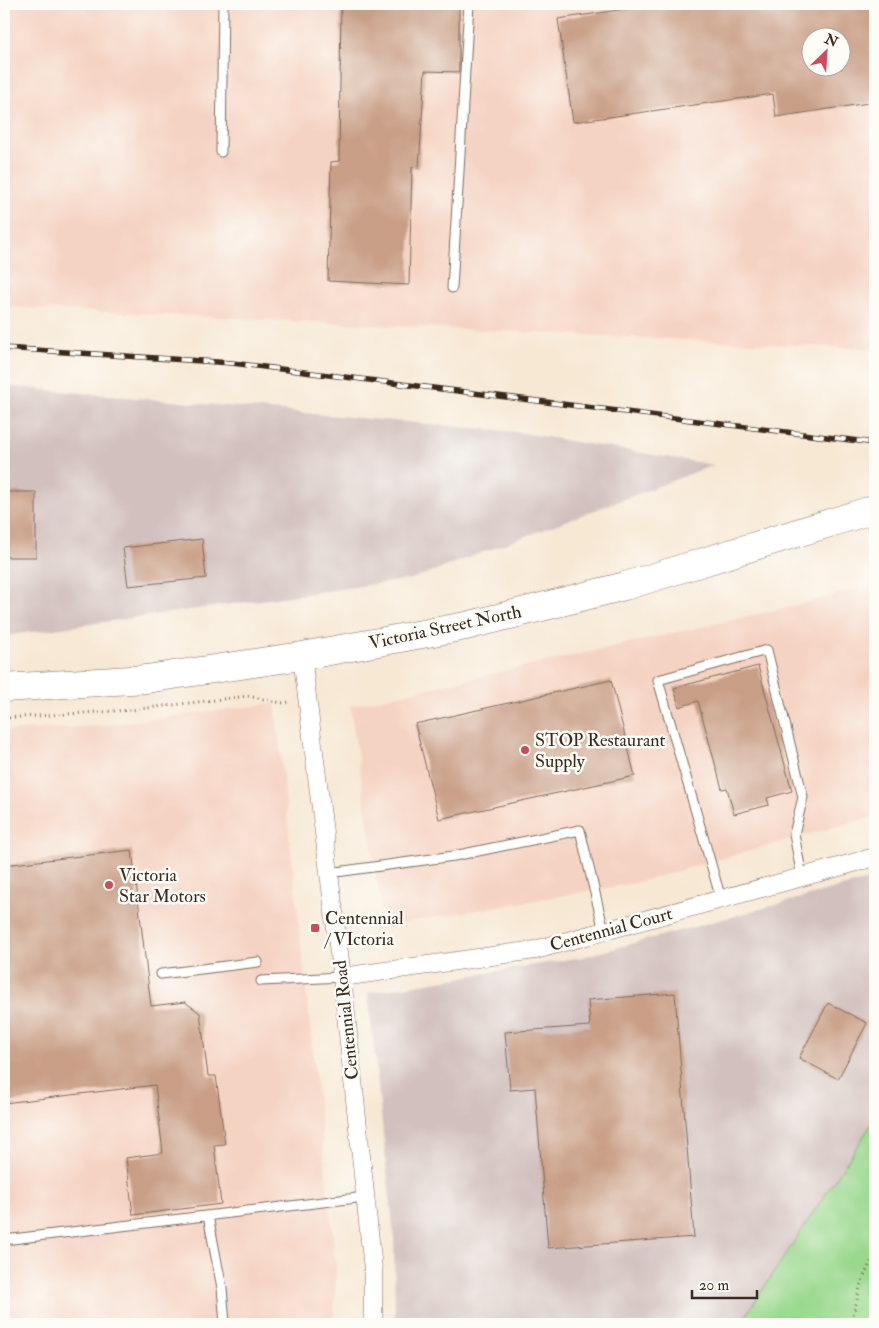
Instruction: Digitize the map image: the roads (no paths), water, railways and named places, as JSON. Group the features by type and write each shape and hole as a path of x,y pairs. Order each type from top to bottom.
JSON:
{"main road":[{"name":"Victoria Street North","path":"4,688 146,679 302,656 466,626 625,586 875,509"}],"street":[{"name":"Centennial Road","path":"302,656 342,977 372,1269 373,1324"},
{"name":"Centennial Court","path":"342,977 535,950 875,858"}],"lane":[{"path":"221,152 223,4"},
{"path":"452,288 470,4"},
{"path":"722,899 658,680 767,650 803,797 794,834 802,877"},
{"path":"329,873 454,856 580,830 604,931"},
{"path":"161,974 258,962"},
{"path":"261,981 342,977"},
{"path":"4,1240 365,1198"},
{"path":"208,1216 222,1288 224,1324"}],"railway":[{"path":"4,348 232,363 875,443"}],"place":[{"name":"STOP Restaurant Supply","path":"525,750"},
{"name":"Victoria Star Motors","path":"109,885"},
{"name":"Centennial / VIctoria","path":"315,928"}]}
